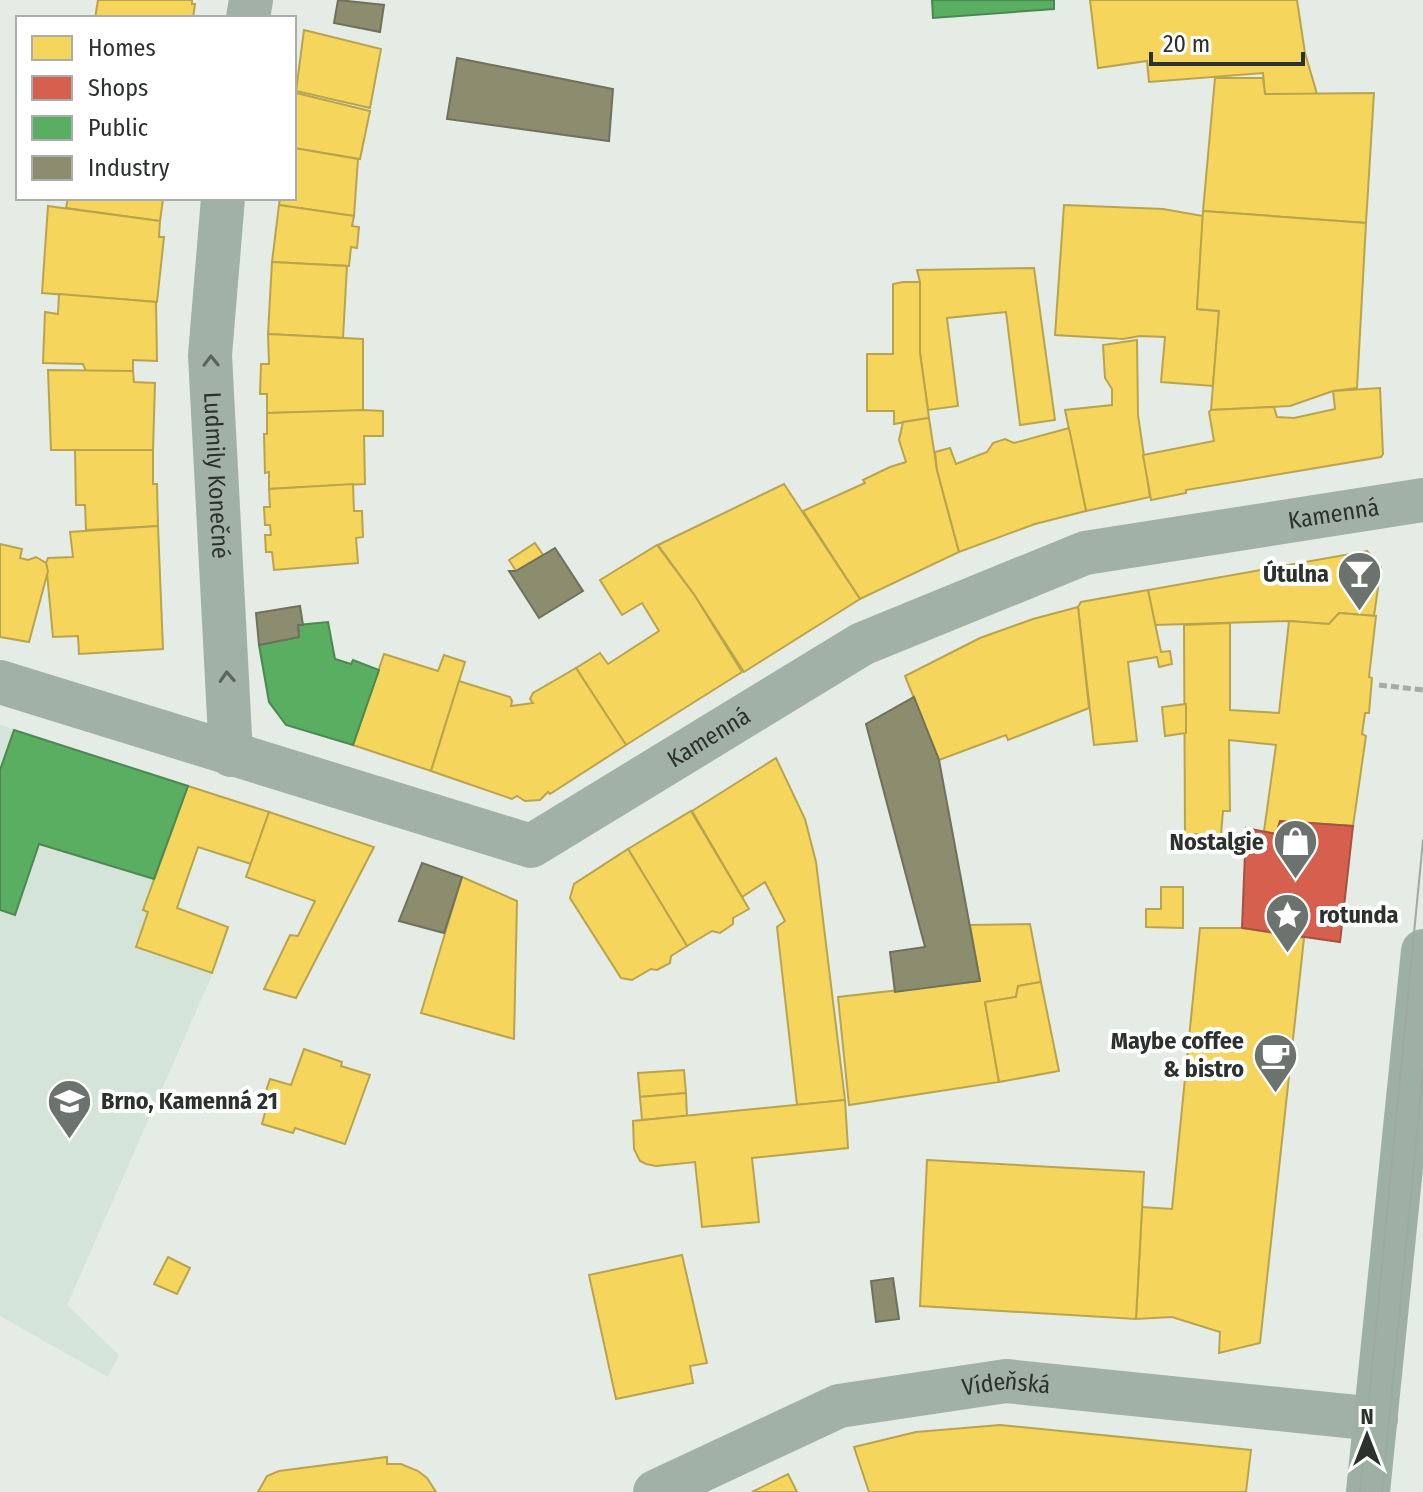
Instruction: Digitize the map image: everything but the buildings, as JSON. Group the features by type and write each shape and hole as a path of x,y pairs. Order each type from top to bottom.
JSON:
{"main road":[{"path":"1368,1492 1423,951"}],"street":[{"name":"Ludmily Konečné","path":"223,200 210,355 231,755"},
{"name":"Kamenná","path":"0,682 531,846 862,644 1085,553 1423,500"},
{"name":"Vídeňská","path":"655,1492 839,1406 1006,1381 1376,1419"}],"path":[{"path":"1379,685 1423,690"}],"shaded area":[{"name":"Brno, Kamenná 21","path":"0,725 188,786 143,909 148,913 135,945 212,975 67,1305 119,1355 108,1377 0,1316"}],"tram line":[{"path":"1360,1492 1423,840"},
{"path":"1382,1492 1423,1071"}],"place":[{"name":"Útulna","path":"1360,613"},
{"name":"Nostalgie","path":"1295,881"},
{"name":"rotunda","path":"1288,954"},
{"name":"Maybe coffee & bistro","path":"1275,1094"},
{"name":"Brno, Kamenná 21","path":"70,1140"}]}
